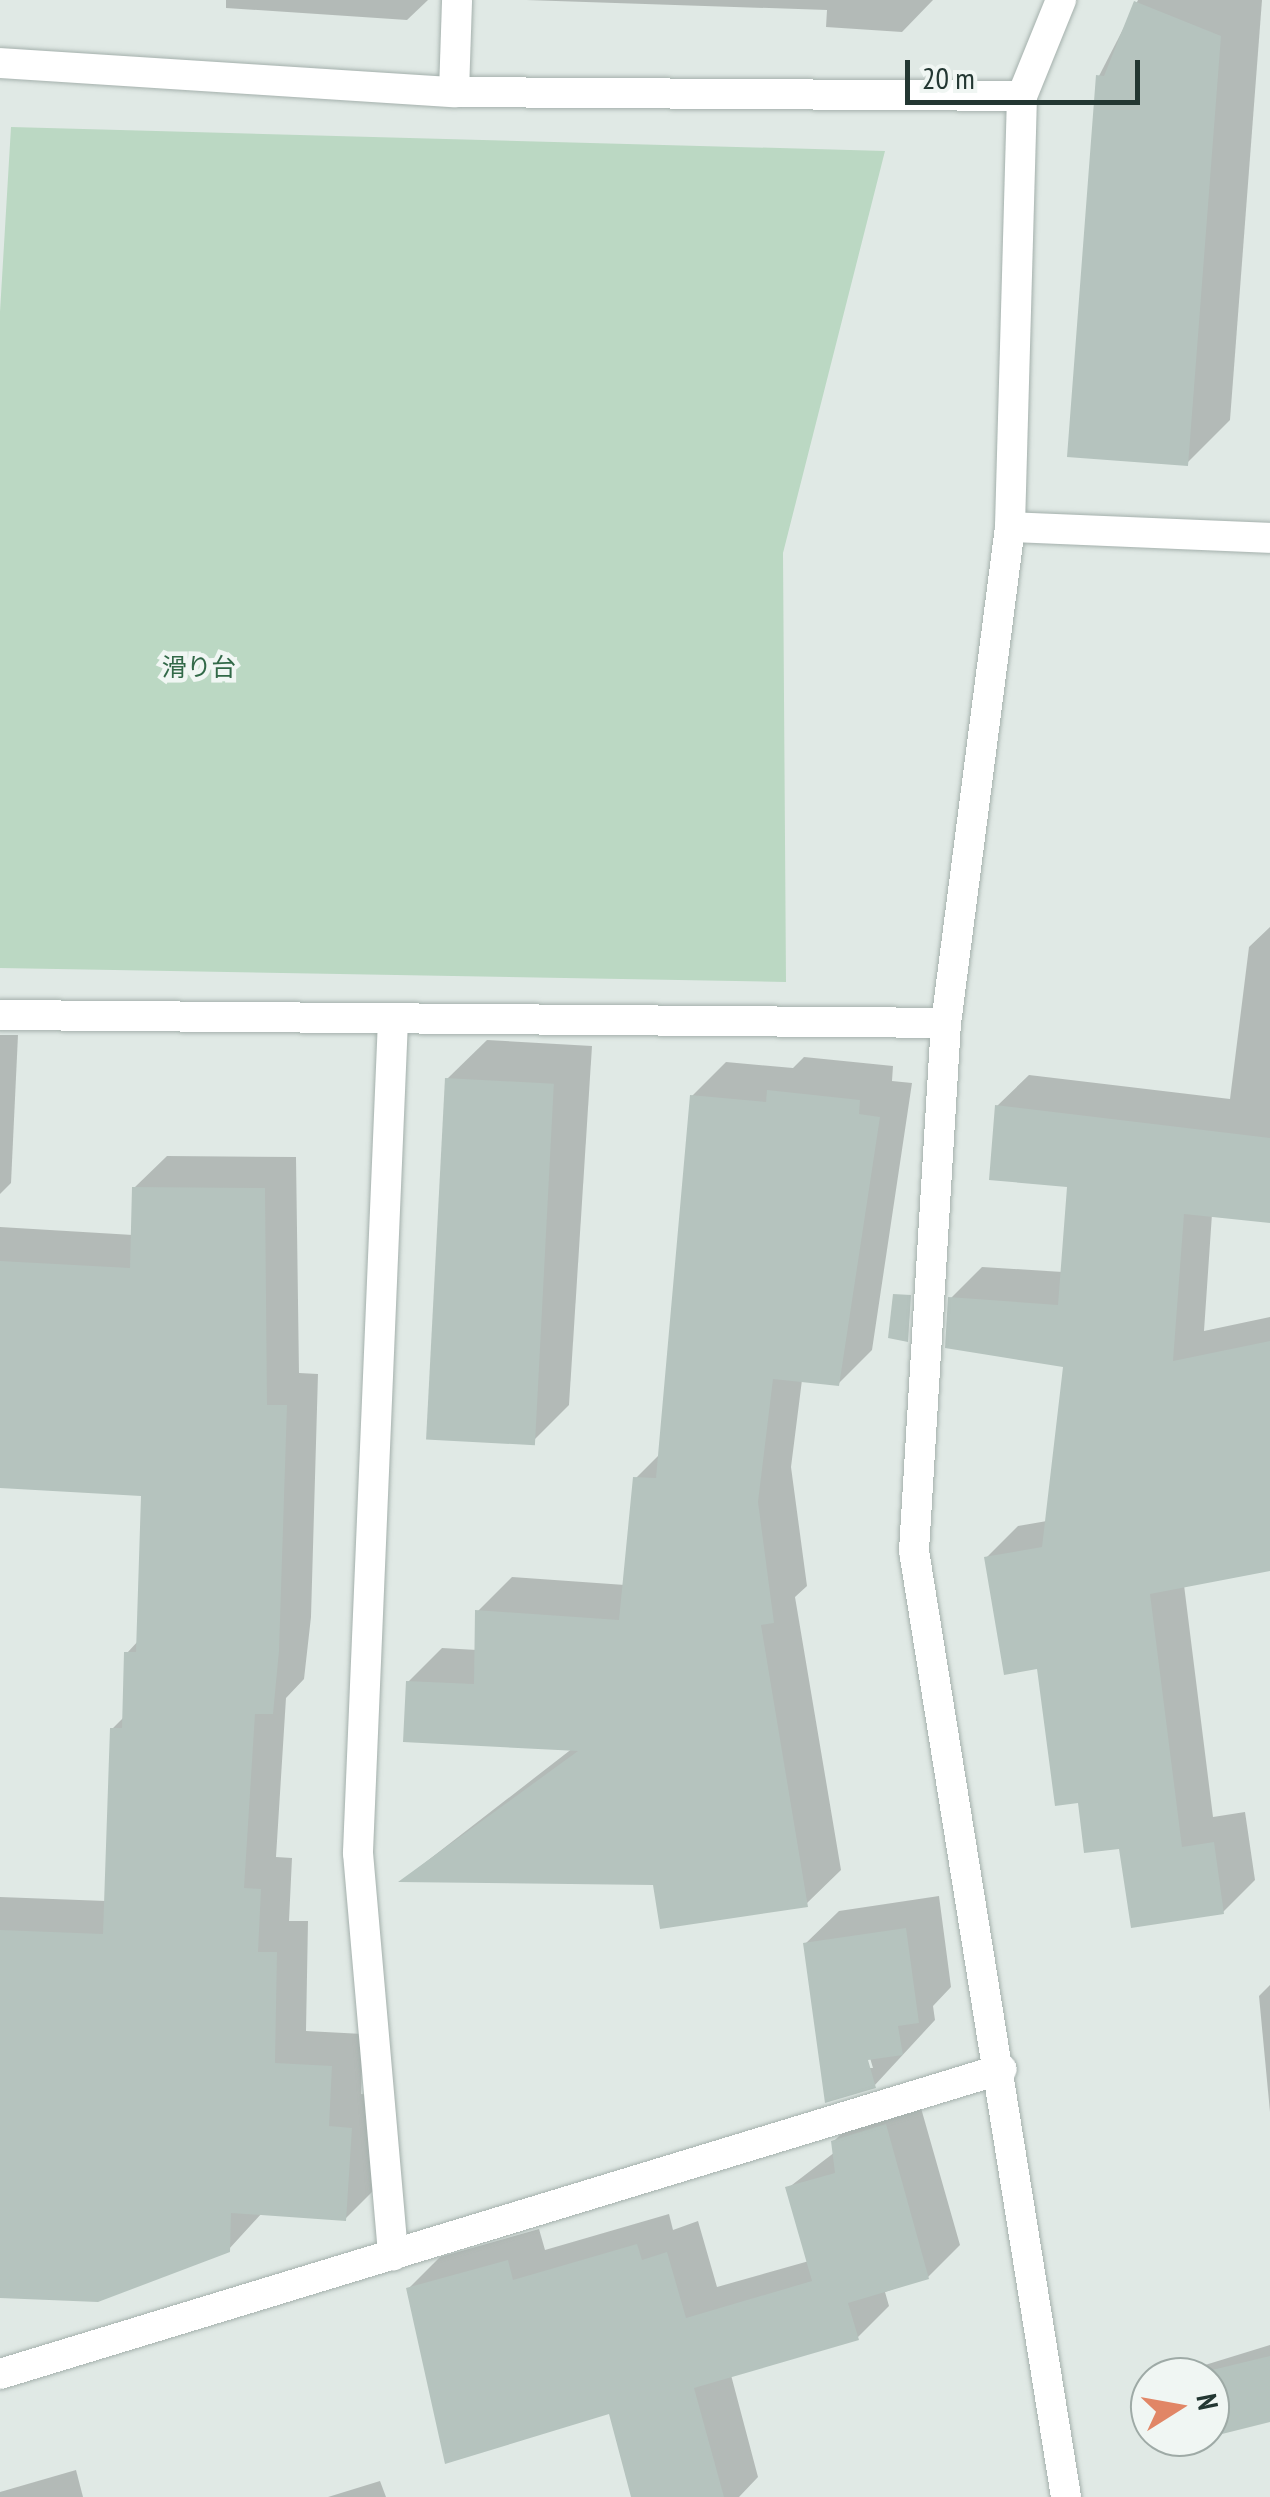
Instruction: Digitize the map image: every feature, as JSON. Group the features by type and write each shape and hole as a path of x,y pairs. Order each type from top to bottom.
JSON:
{"street":[{"path":"454,92 457,0"},
{"path":"1060,0 1022,96 1010,527 946,1023 914,1551 1002,2069 1066,2497"},
{"path":"0,63 454,92 1022,96"},
{"path":"1010,527 1270,538"},
{"path":"0,1015 946,1023"},
{"path":"392,1020 358,1853 393,2255"},
{"path":"0,2374 1002,2069"}],"green space":[{"name":"滑り台","path":"11,127 885,151 783,553 786,982 0,968 0,312"}],"building":[{"path":"1134,1 1221,36 1188,466 1067,457 1096,75 1104,76"},
{"path":"445,1078 554,1084 535,1445 426,1440"},
{"path":"767,1090 860,1100 859,1114 880,1117 839,1386 773,1379 758,1502 774,1623 761,1625 808,1907 660,1929 653,1885 398,1882 578,1751 403,1742 406,1681 474,1684 475,1610 619,1620 633,1477 656,1478 690,1095 766,1102"},
{"path":"995,1105 1270,1138 1270,1223 1184,1214 1173,1361 1270,1341 1270,1571 1150,1594 1182,1847 1214,1842 1224,1914 1131,1928 1119,1849 1084,1853 1078,1803 1055,1806 1037,1669 1004,1675 984,1557 1042,1547 1063,1367 945,1348 948,1297 1058,1305 1067,1187 989,1180"},
{"path":"132,1187 265,1188 267,1405 287,1405 279,1651 273,1714 255,1714 244,1888 261,1889 258,1952 277,1952 275,2063 332,2066 329,2126 352,2128 346,2221 231,2213 230,2252 98,2302 0,2298 0,1930 103,1934 110,1728 122,1728 124,1652 136,1652 141,1496 0,1488 0,1261 130,1268"},
{"path":"893,1294 911,1295 908,1342 888,1338"},
{"path":"906,1928 919,2023 898,2026 903,2055 868,2060 876,2088 825,2103 803,1943"},
{"path":"886,2124 929,2279 848,2303 859,2340 694,2388 724,2497 631,2497 609,2414 445,2464 406,2288 508,2260 513,2280 637,2244 642,2260 667,2252 686,2318 812,2281 785,2187 835,2173 831,2141"},
{"path":"1270,2356 1270,2422 1230,2432 1230,2366"}]}
